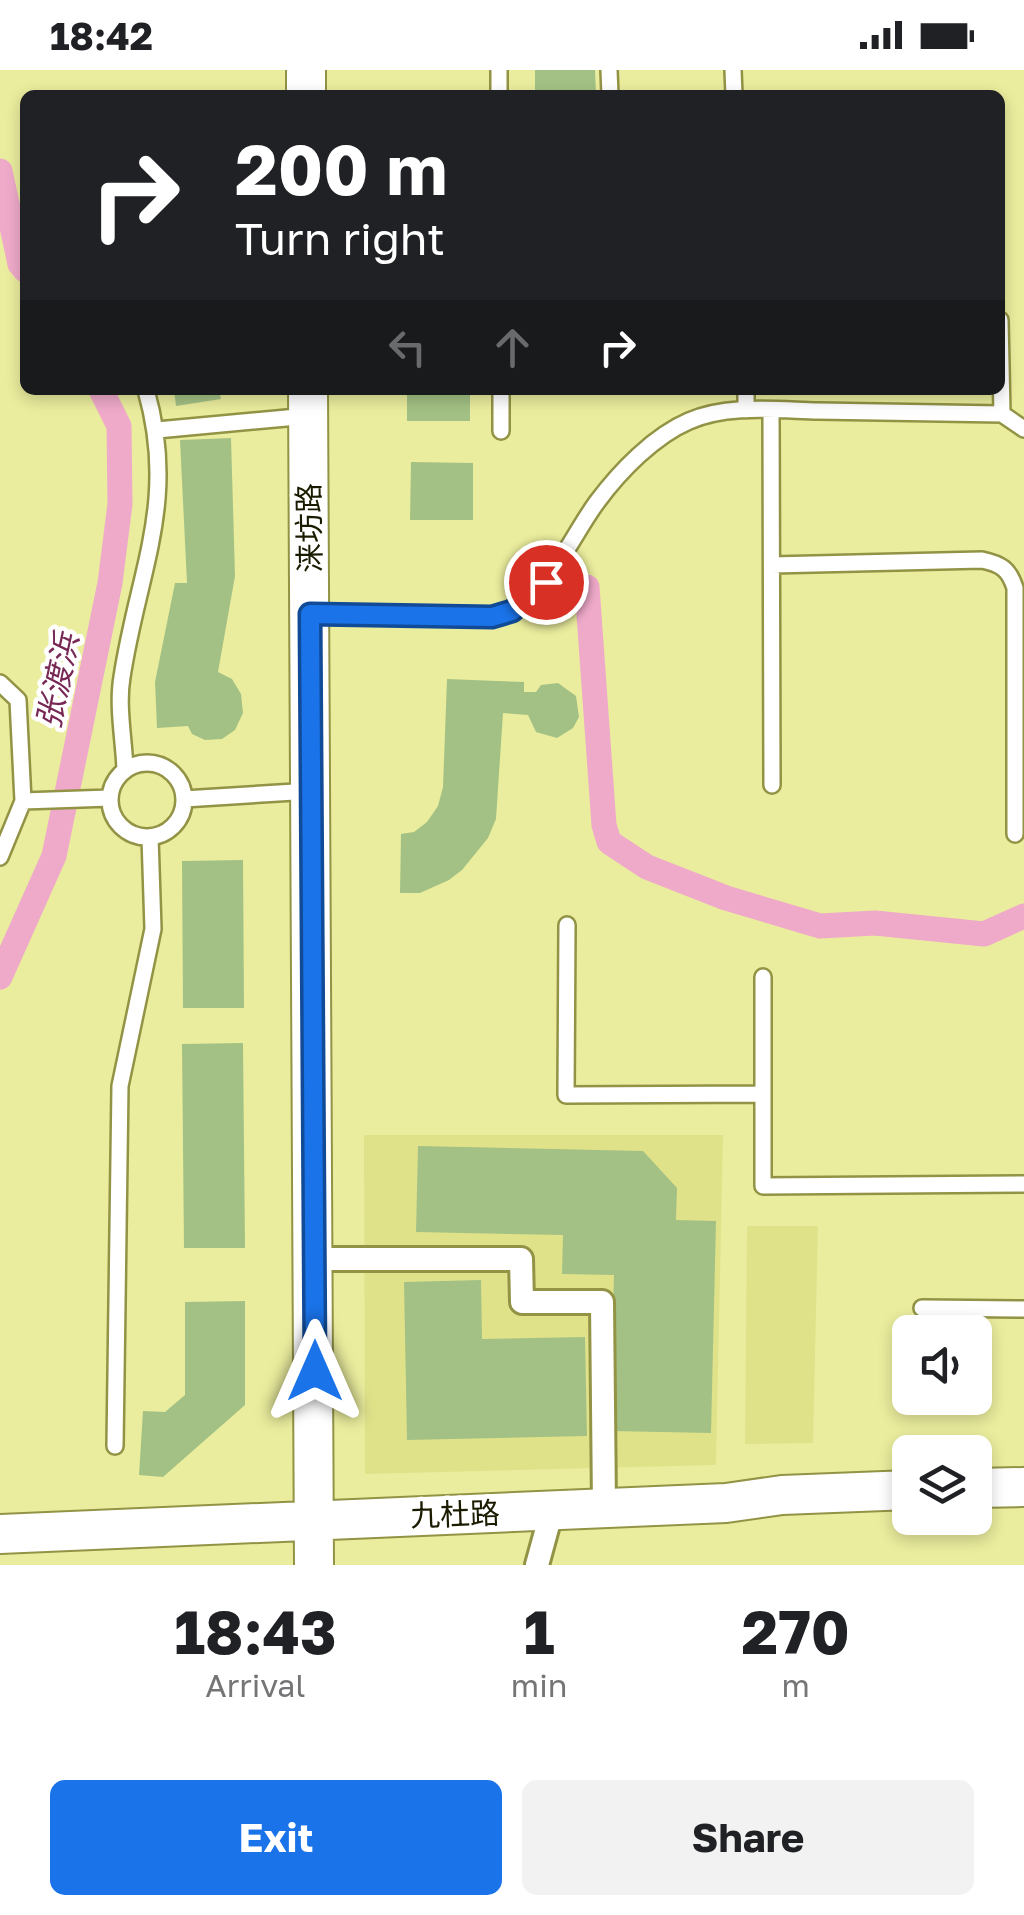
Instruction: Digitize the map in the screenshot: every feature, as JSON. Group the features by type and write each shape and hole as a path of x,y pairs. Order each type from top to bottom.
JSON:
{"street":[{"name":"涞坊路","path":"308,403 314,1565"},
{"path":"314,1260 522,1258 522,1302 602,1302 604,1507"},
{"path":"992,1487 1024,1486"},
{"name":"九杜路","path":"0,1534 726,1503 782,1495 892,1491"},
{"path":"537,1565 552,1510"}],"lane":[{"path":"125,770 121,680 158,510 157,430 147,395"},
{"path":"501,395 501,430"},
{"path":"746,395 746,410"},
{"path":"1002,395 1002,414"},
{"path":"157,430 308,403"},
{"path":"310,614 492,617 512,611 546,582 600,498 655,442 690,420 746,410 1002,414 1024,428"},
{"path":"771,410 772,785"},
{"path":"772,565 982,560 997,563 1010,572 1015,588 1015,834"},
{"path":"0,683 18,700 23,800 0,857"},
{"path":"158,764 176,778 184,799 178,820 170,828 138,836 117,822 110,798 125,770 158,764"},
{"path":"184,799 311,792"},
{"path":"23,800 110,798"},
{"path":"115,1446 120,1086 153,929 150,836"},
{"path":"568,925 566,1095 763,1094"},
{"path":"763,977 763,1186 1024,1184"},
{"path":"922,1308 1024,1308"}],"shaded area":[{"path":"364,1135 723,1135 716,1465 365,1474"},
{"path":"747,1226 818,1226 813,1443 745,1444"}],"building":[{"path":"535,70 595,70 596,90 535,90"},
{"path":"175,395 220,395 221,399 176,406"},
{"path":"407,395 470,395 470,421 407,421"},
{"path":"231,438 235,576 218,672 232,679 241,694 243,713 235,730 222,739 205,740 192,734 188,726 157,728 155,682 175,583 187,583 180,440"},
{"path":"411,462 473,463 473,520 410,520"},
{"path":"447,679 524,682 524,692 536,692 541,685 558,683 576,696 579,717 573,728 557,738 536,732 528,715 503,713 496,819 488,838 449,880 420,893 400,893 401,834 414,832 427,822 438,806 443,787"},
{"path":"243,860 244,1008 183,1008 182,861"},
{"path":"243,1043 245,1248 184,1248 182,1044"},
{"path":"418,1146 643,1151 677,1188 676,1220 716,1221 711,1433 610,1431 614,1275 562,1274 563,1235 416,1232"},
{"path":"481,1280 482,1339 585,1337 587,1436 407,1440 404,1282"},
{"path":"245,1301 245,1405 163,1477 139,1475 143,1411 165,1412 185,1395 185,1302"}],"waterway":[{"name":"张渡浜","path":"0,171 20,264"},
{"name":"张渡浜","path":"0,977 54,856 110,583 120,504 119,426 104,395"},
{"path":"587,587 604,825 609,842 647,867 726,898 820,926 875,923 984,934 1024,916"}],"route":[{"path":"315,1371 310,614 492,617 512,611 546,582"}]}
